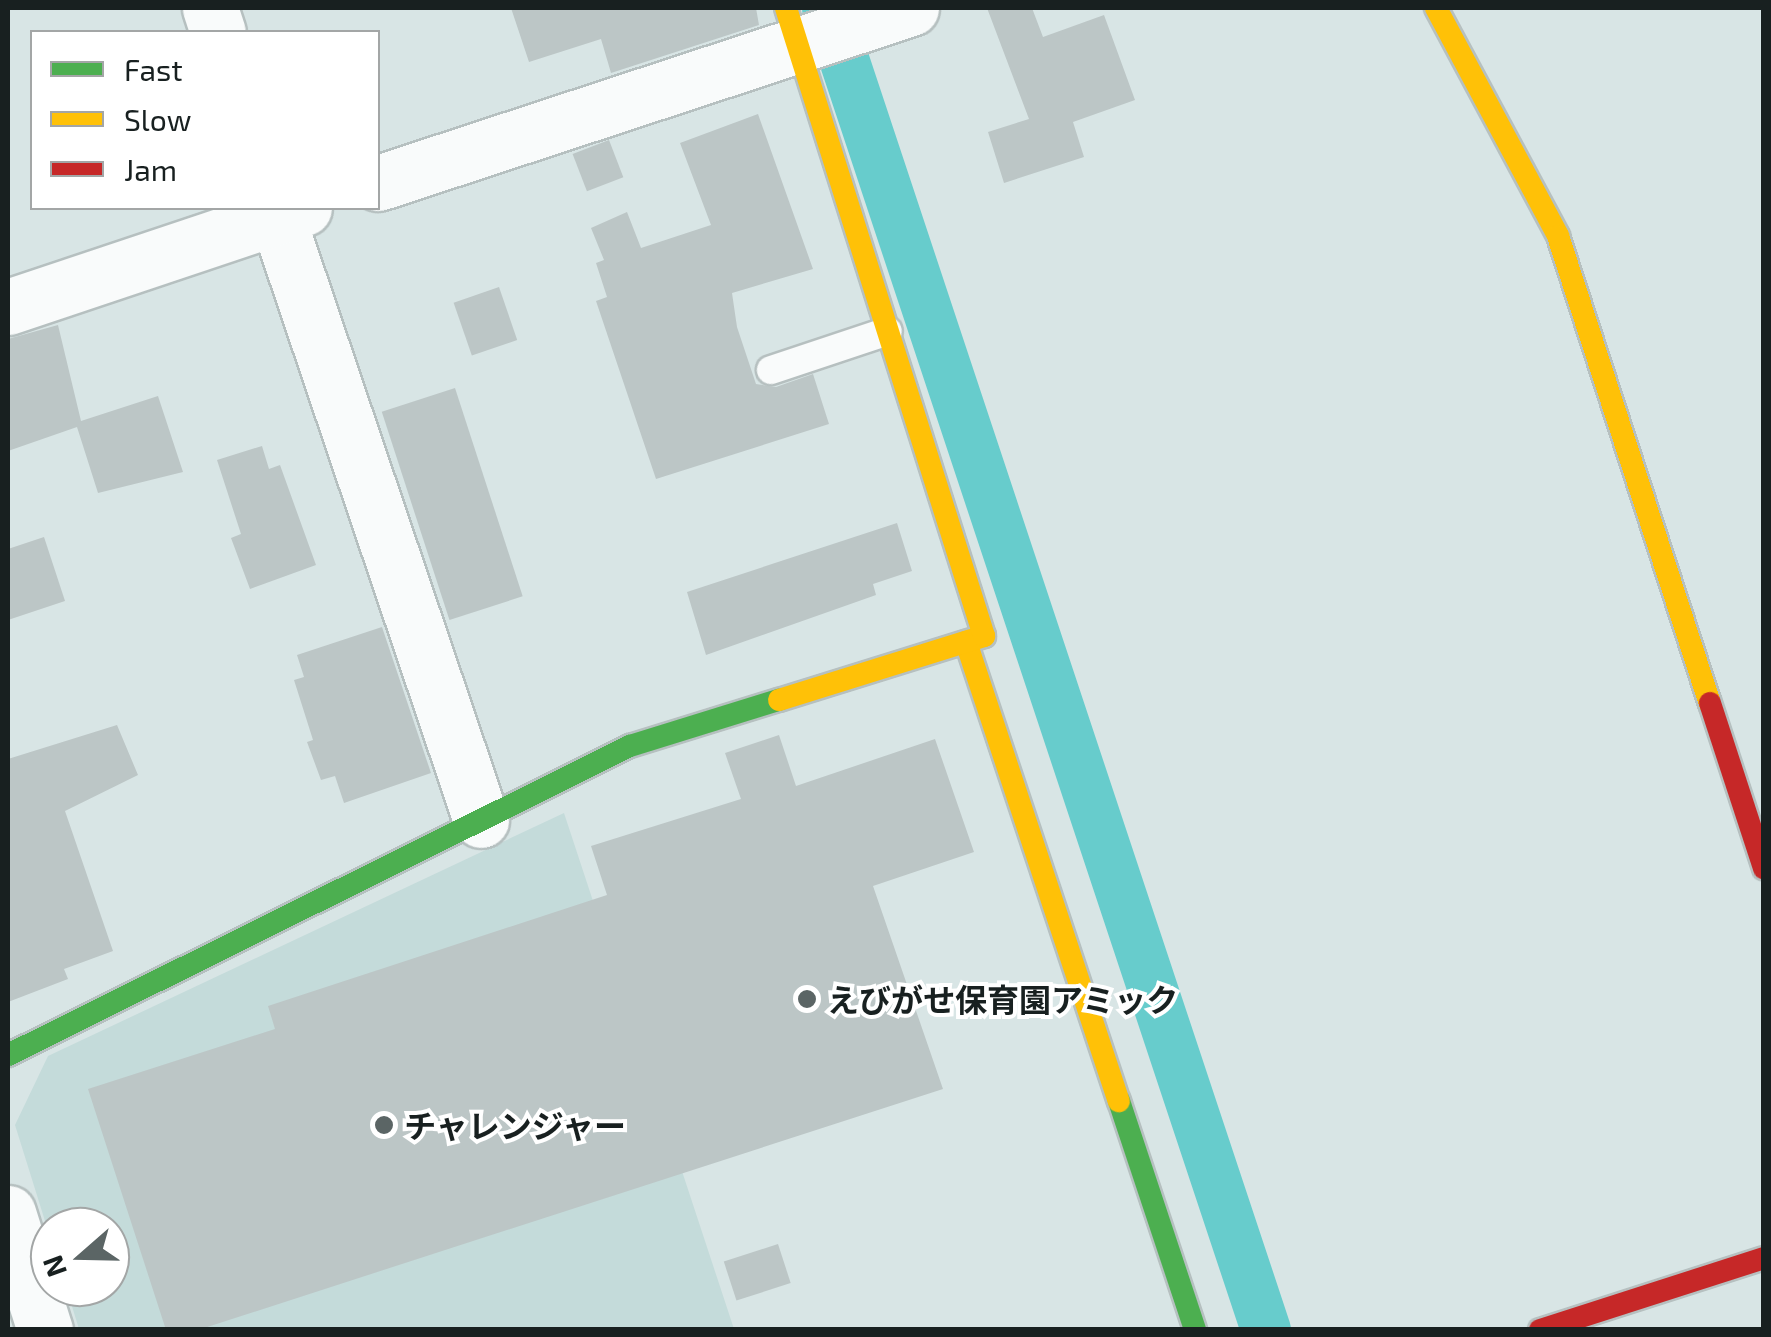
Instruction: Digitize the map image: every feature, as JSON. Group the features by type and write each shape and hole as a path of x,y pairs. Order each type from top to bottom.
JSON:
{"street":[{"path":"1436,8 1558,236 1764,868"},
{"path":"380,182 792,26 892,14"},
{"path":"8,1055 630,746 984,636 792,26"},
{"path":"8,307 285,210 481,820"},
{"path":"966,642 1195,1330"},
{"path":"8,1213 46,1330"},
{"path":"1540,1330 1764,1258"}],"lane":[{"path":"771,370 888,331"}],"shaded area":[{"path":"564,813 734,1329 79,1329 72,1307 130,1307 130,1207 41,1207 15,1125 48,1056"}],"building":[{"path":"511,8 756,8 759,25 611,73 601,39 529,62"},
{"path":"987,8 1032,8 1043,37 1104,15 1135,100 1073,122 1084,157 1004,183 988,132 1029,119"},
{"path":"758,114 813,269 732,293 737,327 756,384 776,387 813,374 829,424 656,479 596,301 607,297 596,263 604,260 591,228 627,212 641,248 711,225 680,143"},
{"path":"609,140 623,177 587,191 573,154"},
{"path":"499,287 517,340 472,356 454,303"},
{"path":"58,325 81,421 158,396 183,472 98,493 77,427 8,451 8,339"},
{"path":"455,388 523,596 449,620 382,412"},
{"path":"262,446 269,469 280,465 316,565 250,589 231,538 241,534 217,460"},
{"path":"897,523 912,571 873,584 876,595 706,655 687,592"},
{"path":"44,537 65,601 8,620 8,549"},
{"path":"382,627 431,773 344,803 335,776 321,780 307,742 313,740 294,680 304,677 297,655"},
{"path":"117,725 138,775 65,811 113,951 64,969 68,979 8,1002 8,759"},
{"path":"779,735 796,786 935,739 974,852 873,886 943,1089 198,1330 166,1330 130,1219 130,1207 126,1207 88,1089 275,1029 268,1006 607,895 591,846 741,799 725,753"},
{"path":"778,1244 791,1283 736,1301 724,1262"}],"waterway":[{"path":"827,8 1266,1330"}],"traffic: fast":[{"path":"8,1055 630,746 779,700"},
{"path":"1119,1101 1195,1330"}],"traffic: slow":[{"path":"779,700 984,636 786,8"},
{"path":"1436,8 1558,236 1710,703"},
{"path":"966,642 1119,1101"}],"traffic: jam":[{"path":"1710,703 1764,868"},
{"path":"1540,1330 1764,1258"}],"place":[{"name":"えびがせ保育園アミック","path":"807,999"},
{"name":"チャレンジャー","path":"384,1125"}]}
